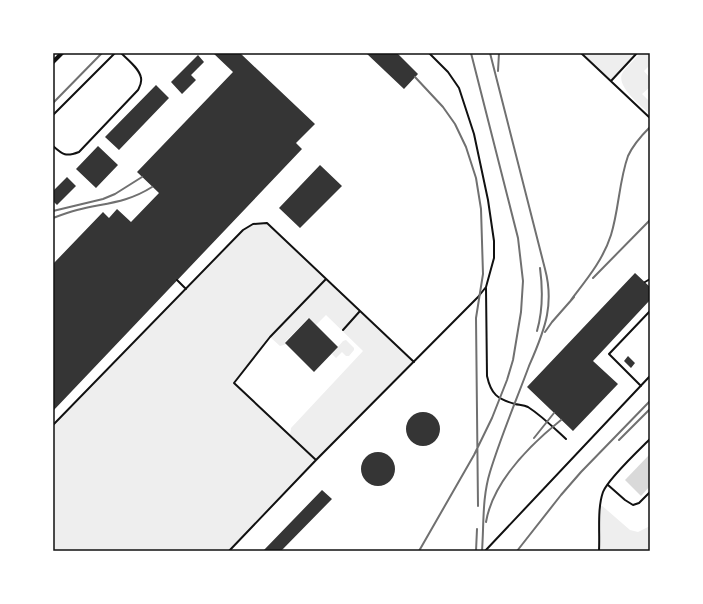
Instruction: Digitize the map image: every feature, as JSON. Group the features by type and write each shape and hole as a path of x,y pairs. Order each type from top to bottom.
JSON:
{"street":[{"path":"53,62 62,53"}],"lane":[{"path":"53,115 115,53"},
{"path":"53,146 65,155 72,155 79,152 138,90 142,77 121,53"},
{"path":"429,53 456,82 461,93 474,134 488,200 494,241 494,258 486,287 487,376 489,386 492,392 497,396 514,404 526,406 553,426 566,439"},
{"path":"582,53 650,118"},
{"path":"611,81 637,53"},
{"path":"53,425 243,230 253,224 267,223 414,362"},
{"path":"316,460 234,383 270,337 326,279"},
{"path":"645,282 650,279"},
{"path":"177,280 186,289"},
{"path":"229,551 316,460 478,297 486,287"},
{"path":"641,386 609,354 650,311"},
{"path":"343,330 360,312"},
{"path":"485,551 650,376"},
{"path":"600,551 600,504 604,491 650,439"},
{"path":"608,485 633,505 640,503 650,492"}],"shaded area":[{"path":"581,53 637,53 611,81"},
{"path":"641,53 650,53 650,65 644,71 650,78 650,87 642,94 650,102 650,114 635,101 625,89 621,77 629,64"},
{"path":"267,223 414,362 229,551 53,551 53,427 243,230 253,224","holes":["326,315 363,351 291,428 290,435 234,383 270,337 280,346 287,344 285,342 308,318 316,325"]},
{"path":"346,340 354,348 354,350 349,356 346,356 342,352 336,358 332,354 343,341"},
{"path":"650,454 650,486 641,496 625,480"},
{"path":"600,504 630,530 638,532 650,526 650,551 600,551"}],"building":[{"path":"213,53 240,53 315,124 296,143 302,149 53,411 53,264 103,212 109,218 117,209 131,222 159,193 137,172 233,72"},
{"path":"366,53 397,53 418,74 404,89"},
{"path":"198,55 204,62 191,75 196,80 182,94 171,82"},
{"path":"156,85 169,98 119,150 105,137"},
{"path":"98,146 118,165 96,188 76,169"},
{"path":"320,165 342,186 300,228 279,208"},
{"path":"67,177 76,186 57,205 53,201 53,191"},
{"path":"635,273 650,287 650,300 593,361 618,384 573,431 527,387"},
{"path":"309,318 338,347 314,372 285,343"},
{"path":"628,356 635,363 631,368 624,361"},
{"path":"420,412 426,412 435,417 439,423 439,435 435,441 426,446 420,446 411,441 406,432 406,426 411,417"},
{"path":"375,452 381,452 390,457 394,463 394,475 390,481 381,486 375,486 366,481 361,472 361,466 366,457"},
{"path":"322,490 332,499 281,551 263,551"}],"railway":[{"path":"53,103 102,53"},
{"path":"419,551 474,455 492,418 513,360 521,312 523,281 518,238 471,53"},
{"path":"482,551 484,501 487,482 504,432 542,334 546,321 549,297 546,275 490,53"},
{"path":"498,71 499,53"},
{"path":"415,77 443,107 455,124 466,147 476,178 481,209 483,274 476,318 478,506"},
{"path":"571,300 604,253 614,225 628,156 635,144 650,127"},
{"path":"53,211 103,199 115,194 142,177"},
{"path":"53,218 77,210 116,202 134,196 152,187"},
{"path":"593,278 650,220"},
{"path":"537,331 542,300 540,268"},
{"path":"545,332 574,297"},
{"path":"517,551 581,472 650,401"},
{"path":"619,440 650,409"},
{"path":"534,438 554,413"},
{"path":"486,522 496,492 514,465 525,452 561,420"},
{"path":"476,551 477,529"}]}
